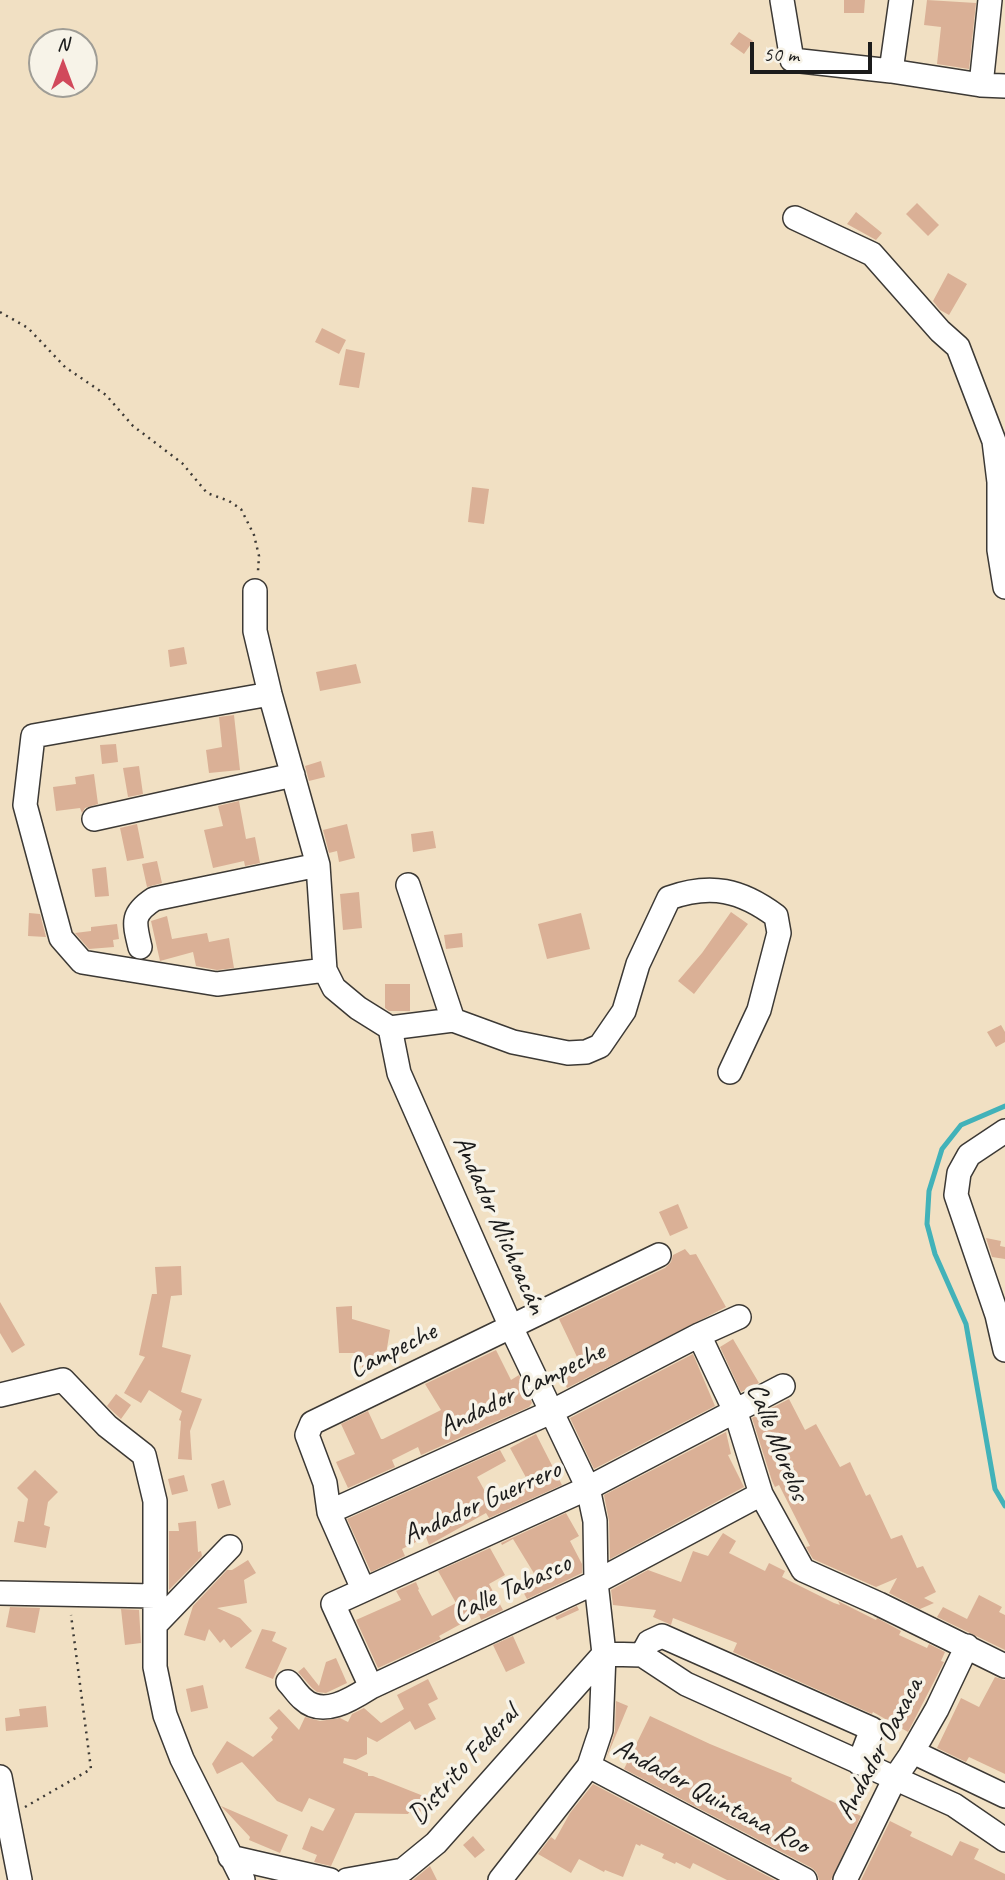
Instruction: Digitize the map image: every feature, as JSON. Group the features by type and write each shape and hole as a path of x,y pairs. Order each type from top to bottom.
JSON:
{"street":[{"path":"782,0 792,60 1005,86"},
{"path":"891,71 901,0"},
{"path":"981,85 990,0"},
{"path":"795,218 872,254 940,331 958,347 994,441 999,482 999,550 1005,587"},
{"path":"255,591 255,631 318,865 325,970 334,988 358,1008 390,1028 453,1020 513,1042 568,1054 586,1052 600,1046 624,1011 638,964 669,898 688,891 715,889 757,902 776,916 779,933 759,1010 730,1072"},
{"path":"270,694 33,736 26,805 61,938 82,962 217,984 325,970"},
{"path":"94,818 293,775"},
{"path":"140,947 135,923 139,909 154,899 318,865"},
{"path":"408,885 453,1020"},
{"name":"Andador Michoacán","path":"390,1028 399,1073 511,1328 588,1488 595,1521 596,1582 604,1654 601,1730 589,1766 500,1880"},
{"path":"1005,1131 969,1155 959,1173 956,1195 998,1315 1005,1350"},
{"name":"Campeche","path":"363,1588 329,1512 325,1483 307,1435 312,1423 659,1255"},
{"name":"Andador Campeche","path":"329,1512 551,1412 739,1317"},
{"name":"Calle Morelos","path":"699,1335 736,1413 761,1494 803,1570 967,1646"},
{"path":"1,1394 63,1380 107,1426 144,1455 155,1501 155,1667 165,1715 182,1759 243,1880"},
{"name":"Andador Guerrero","path":"371,1687 333,1604 363,1588 588,1488 736,1413 783,1386"},
{"name":"Calle Tabasco","path":"288,1682 305,1702 323,1706 343,1704 371,1687 596,1582 761,1494"},
{"path":"156,1624 230,1546"},
{"path":"0,1593 155,1596"},
{"path":"642,1655 649,1642 662,1636 872,1730 859,1763"},
{"path":"967,1646 1005,1666"},
{"name":"Andador Oaxaca","path":"845,1880 895,1778 937,1709 967,1646"},
{"path":"604,1654 642,1655 686,1684 954,1805 1005,1840"},
{"name":"Distrito Federal","path":"347,1880 403,1870 436,1843 604,1654"},
{"path":"913,1752 1005,1796"},
{"name":"Andador Quintana Roo","path":"589,1766 806,1880"},
{"path":"0,1777 20,1880"},
{"path":"230,1857 331,1880"}],"path":[{"path":"0,312 28,328 65,367 106,395 147,439 166,449 182,463 207,493 229,501 241,509 254,535 259,556 255,591"},
{"path":"8,1817 92,1769 68,1594"}],"building":[{"path":"844,0 865,0 864,13 844,13"},
{"path":"927,0 976,3 969,69 937,64 941,27 924,25"},
{"path":"739,32 753,41 744,54 730,44"},
{"path":"917,203 939,225 928,236 906,214"},
{"path":"856,212 882,233 876,240 847,224"},
{"path":"948,273 967,284 949,315 940,310 933,301"},
{"path":"322,328 346,340 339,354 315,342"},
{"path":"346,349 365,353 359,388 339,385"},
{"path":"472,487 489,489 484,524 468,522"},
{"path":"184,647 187,664 170,667 168,650"},
{"path":"356,664 361,683 320,691 316,672"},
{"path":"234,715 240,770 209,773 206,750 222,747 219,717"},
{"path":"116,744 118,762 102,764 100,745"},
{"path":"321,761 325,777 309,781 305,766"},
{"path":"139,766 143,794 128,797 123,768"},
{"path":"94,774 98,804 85,808 82,813 80,808 56,811 53,787 76,784 75,777"},
{"path":"239,801 246,839 255,837 260,863 245,866 244,861 213,868 204,830 223,826 218,806"},
{"path":"137,824 144,858 127,861 120,828"},
{"path":"347,824 355,858 339,862 337,851 329,853 323,830"},
{"path":"433,831 436,848 413,852 411,834"},
{"path":"157,861 162,883 147,887 142,864"},
{"path":"106,867 109,896 95,897 92,869"},
{"path":"359,892 362,928 343,930 340,894"},
{"path":"731,912 748,924 694,994 678,981"},
{"path":"29,913 40,914 46,937 28,936"},
{"path":"581,913 590,949 547,959 538,924"},
{"path":"167,916 172,939 207,933 209,942 229,938 234,968 217,970 196,966 193,952 160,961 151,921"},
{"path":"117,924 119,939 113,940 114,947 89,949 75,933 91,931 91,927"},
{"path":"462,933 463,947 446,949 444,935"},
{"path":"385,984 410,984 410,1011 389,1011 385,1008"},
{"path":"1001,1025 1005,1032 1005,1042 996,1047 987,1032"},
{"path":"678,1204 688,1228 670,1236 659,1212"},
{"path":"986,1238 1001,1241 1000,1246 1005,1247 1005,1259 992,1257"},
{"path":"685,1249 690,1255 696,1254 726,1307 567,1388 558,1368 578,1359 559,1319 665,1268 673,1255"},
{"path":"181,1266 182,1295 171,1296 162,1347 191,1355 181,1392 202,1399 190,1431 192,1460 178,1459 179,1420 182,1411 149,1390 141,1403 124,1393 145,1357 139,1355 152,1294 157,1294 155,1267"},
{"path":"0,1302 25,1345 12,1353 0,1333"},
{"path":"352,1306 352,1319 390,1330 386,1354 376,1353 377,1369 362,1368 362,1353 339,1353 336,1307"},
{"path":"733,1339 759,1383 741,1392 720,1347"},
{"path":"496,1350 511,1380 519,1375 532,1403 529,1407 421,1455 418,1447 392,1460 395,1467 348,1488 336,1462 355,1454 341,1424 368,1411 383,1439 441,1410 425,1384"},
{"path":"693,1354 715,1406 594,1469 570,1418"},
{"path":"116,1394 131,1405 121,1419 107,1406"},
{"path":"789,1399 805,1430 816,1424 840,1467 850,1462 866,1496 870,1494 891,1539 902,1535 917,1568 923,1566 936,1592 924,1598 934,1603 920,1609 889,1593 897,1578 876,1587 813,1559 806,1547 810,1546 779,1485 775,1487 772,1481 752,1418"},
{"path":"726,1432 731,1454 728,1455 744,1487 610,1559 609,1521 604,1495"},
{"path":"536,1434 562,1485 489,1518 486,1513 429,1545 426,1537 402,1549 405,1556 371,1572 347,1519 500,1450 506,1461 477,1477 492,1504 529,1483 510,1448"},
{"path":"35,1470 58,1492 48,1502 44,1525 50,1527 46,1548 14,1542 18,1521 24,1522 28,1499 17,1488"},
{"path":"184,1475 188,1491 172,1495 168,1479"},
{"path":"224,1480 231,1505 218,1509 211,1484"},
{"path":"566,1513 579,1536 570,1541 582,1564 582,1573 527,1599 519,1584 535,1575 513,1539 502,1545 501,1543"},
{"path":"196,1521 198,1552 201,1551 202,1556 169,1590 169,1531 179,1531 178,1523"},
{"path":"723,1533 736,1541 729,1553 765,1571 769,1563 785,1571 782,1577 834,1603 840,1605 838,1601 876,1620 877,1618 901,1631 899,1635 927,1648 929,1644 945,1652 941,1661 944,1662 908,1732 873,1712 872,1714 733,1652 737,1643 673,1618 671,1625 653,1617 656,1610 613,1605 611,1590 648,1570 681,1582 693,1551 708,1556"},
{"path":"490,1548 505,1575 489,1584 503,1610 481,1620 479,1614 439,1636 441,1639 378,1668 356,1620 401,1600 396,1591 416,1582 432,1616 456,1603 438,1571"},
{"path":"248,1560 256,1573 244,1580 247,1603 217,1608 240,1618 252,1631 231,1648 224,1639 220,1643 209,1629 205,1641 184,1635 193,1606 227,1570 232,1570"},
{"path":"979,1595 1002,1607 999,1612 1005,1615 1005,1650 937,1617 943,1607 967,1619"},
{"path":"577,1606 579,1610 557,1620 555,1617"},
{"path":"10,1607 40,1608 35,1633 6,1627"},
{"path":"121,1609 139,1610 141,1643 125,1645"},
{"path":"262,1629 276,1632 272,1641 287,1648 273,1679 245,1668"},
{"path":"513,1636 525,1663 506,1672 493,1645"},
{"path":"336,1658 347,1683 326,1693 317,1692 298,1672 304,1667 319,1686 326,1662"},
{"path":"995,1677 1005,1680 1005,1774 969,1757 966,1762 937,1748 961,1698 979,1707"},
{"path":"428,1679 438,1699 428,1704 436,1719 415,1730 410,1721 377,1742 367,1737 367,1754 356,1760 344,1758 343,1763 368,1773 368,1776 426,1797 419,1815 410,1811 408,1814 355,1813 331,1866 314,1862 317,1855 302,1849 311,1826 323,1831 335,1809 309,1798 302,1812 277,1801 242,1762 217,1774 212,1764 227,1741 253,1757 273,1740 271,1737 278,1728 269,1718 279,1709 299,1730 305,1717 320,1721 340,1718 348,1722 352,1714 364,1708 381,1723 404,1709 397,1695"},
{"path":"203,1685 208,1708 191,1712 186,1689"},
{"path":"616,1701 628,1706 606,1759 615,1731"},
{"path":"46,1706 48,1727 6,1731 5,1718 20,1716 19,1709"},
{"path":"650,1716 792,1778 791,1781 861,1816 831,1880 819,1880 812,1868 624,1769"},
{"path":"593,1784 775,1880 727,1880 693,1863 690,1869 676,1862 675,1864 662,1858 664,1854 641,1844 636,1844 623,1877 605,1870 604,1872 579,1859 571,1873 538,1854 551,1837 555,1840 570,1813"},
{"path":"221,1806 288,1835 280,1853 249,1840 250,1837"},
{"path":"890,1821 912,1832 910,1836 952,1856 960,1841 979,1849 974,1859 1005,1874 1005,1880 861,1880"},
{"path":"473,1836 485,1850 475,1858 463,1845"},
{"path":"430,1866 437,1880 413,1880"}],"waterway":[{"path":"1005,1106 961,1125 942,1149 929,1191 927,1224 935,1254 966,1324 995,1489 1005,1506"}]}
